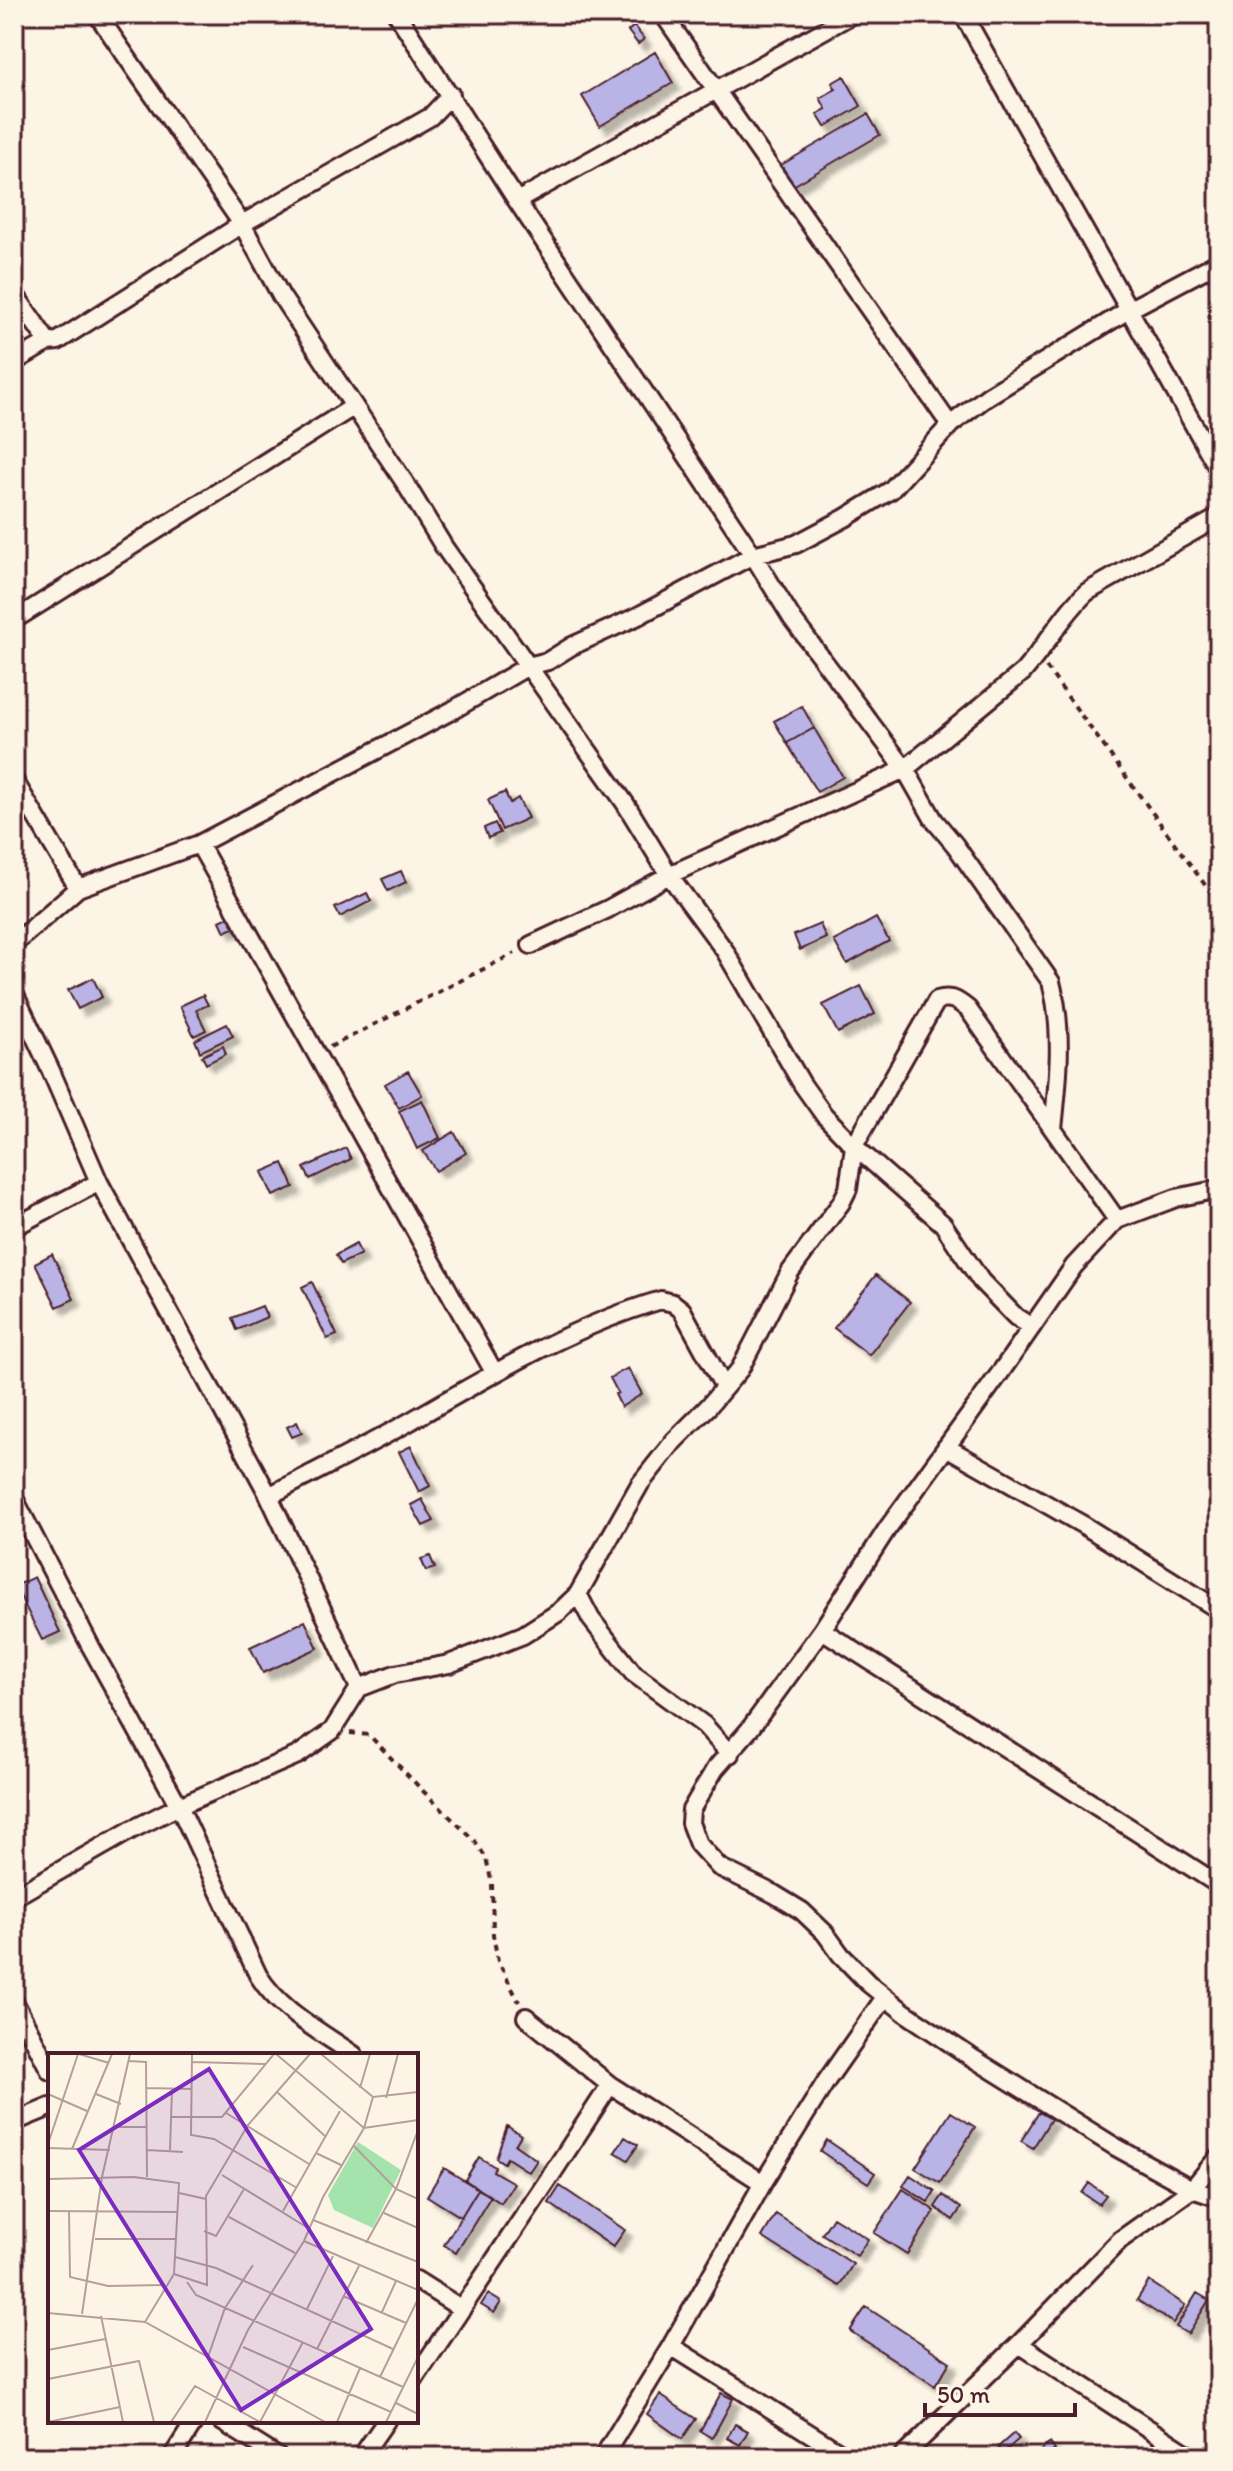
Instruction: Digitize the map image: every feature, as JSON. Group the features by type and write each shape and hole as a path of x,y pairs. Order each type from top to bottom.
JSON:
{"street":[{"path":"97,14 242,224 281,296 444,547 625,803 669,875 725,951 802,1084 824,1115 854,1146 936,1216 981,1281 1016,1317 1032,1327"},
{"path":"397,14 793,620 905,769 934,820 1051,982 1056,1000 1059,1065 1053,1129"},
{"path":"663,14 950,425"},
{"path":"517,201 853,14"},
{"path":"963,14 1219,470"},
{"path":"14,362 48,342 58,341 242,224 430,117 451,95"},
{"path":"14,944 78,888 199,844 453,710 528,666 548,661 753,555 796,544 891,490 950,425 1026,372 1130,309 1219,262"},
{"path":"14,293 48,342"},
{"path":"14,620 353,407"},
{"path":"531,945 608,909 669,875 905,769 1023,672 1087,592 1219,517"},
{"path":"14,780 78,888"},
{"path":"199,844 494,1372"},
{"path":"14,993 99,1182 269,1496 359,1688"},
{"path":"14,1897 179,1806 298,1755 332,1731 359,1688 395,1674 449,1664 523,1635 559,1612 578,1594 640,1484 674,1441 740,1369 790,1272 841,1203 848,1189 854,1146 937,1000 947,997 968,1009 1117,1220"},
{"path":"14,1227 99,1182"},
{"path":"1219,1189 1176,1198 1117,1220 1074,1266 861,1568 822,1630 730,1754 715,1769 691,1810 690,1823 698,1844 719,1867 802,1911 885,1997 971,2057 1114,2146 1192,2189 1219,2198"},
{"path":"269,1496 494,1372 587,1326 661,1300 673,1303 682,1310 724,1387"},
{"path":"946,1447 1085,1526 1219,1610"},
{"path":"14,1498 179,1806 258,1975 270,1994 284,2006 351,2053"},
{"path":"578,1594 591,1619 633,1673 704,1725 730,1754"},
{"path":"822,1630 1219,1885"},
{"path":"603,2457 671,2346 763,2183 827,2080 885,1997"},
{"path":"14,2001 48,2067"},
{"path":"526,2017 610,2085 763,2183"},
{"path":"418,2374 610,2085"},
{"path":"14,2122 48,2108"},
{"path":"902,2457 1019,2344 1120,2240 1192,2189 1219,2156"},
{"path":"418,2281 462,2309"},
{"path":"1019,2344 1192,2457"},
{"path":"671,2346 847,2457"},
{"path":"172,2457 194,2423"},
{"path":"224,2423 278,2457"},
{"path":"361,2457 385,2423"}],"path":[{"path":"1038,655 1219,904"},
{"path":"318,1053 531,945"},
{"path":"332,1731 369,1735 475,1841 486,1858 492,1884 493,1935 498,1961 526,2017"}],"building":[{"path":"634,26 644,39 638,44 628,31"},
{"path":"655,52 673,83 600,126 582,96"},
{"path":"844,76 861,106 825,127 817,114 826,109 820,98 836,89 832,83"},
{"path":"868,114 880,135 793,186 781,165"},
{"path":"802,706 814,728 787,743 774,721"},
{"path":"814,728 843,777 817,792 787,743"},
{"path":"505,792 510,803 518,798 528,818 502,830 488,800"},
{"path":"495,823 500,833 488,838 484,828"},
{"path":"401,871 406,882 388,891 382,879"},
{"path":"367,893 371,901 340,917 335,908"},
{"path":"230,916 236,927 225,932 220,921"},
{"path":"876,918 889,941 847,964 834,941"},
{"path":"820,924 826,938 800,950 794,935"},
{"path":"93,978 102,997 78,1009 68,990"},
{"path":"861,986 875,1014 838,1033 823,1005"},
{"path":"203,995 208,1005 196,1010 206,1030 194,1036 180,1006"},
{"path":"227,1024 233,1036 200,1052 195,1040"},
{"path":"223,1046 226,1054 206,1064 202,1056"},
{"path":"408,1071 422,1095 399,1108 385,1084"},
{"path":"422,1100 440,1138 417,1149 399,1111"},
{"path":"454,1132 466,1153 436,1171 423,1151"},
{"path":"346,1148 351,1159 310,1179 304,1168"},
{"path":"283,1163 294,1187 273,1196 262,1172"},
{"path":"356,1244 361,1254 341,1264 336,1255"},
{"path":"52,1254 74,1299 57,1307 35,1263"},
{"path":"876,1275 910,1302 869,1355 834,1328"},
{"path":"312,1282 337,1335 327,1339 302,1287"},
{"path":"262,1306 267,1317 237,1330 232,1318"},
{"path":"628,1368 642,1394 621,1407 610,1378"},
{"path":"297,1422 302,1433 292,1437 287,1427"},
{"path":"411,1446 430,1486 419,1492 399,1452"},
{"path":"422,1499 434,1521 423,1526 411,1505"},
{"path":"430,1556 435,1568 426,1571 421,1559"},
{"path":"34,1577 60,1632 42,1640 15,1586"},
{"path":"305,1621 318,1648 263,1673 250,1647"},
{"path":"951,2112 975,2127 940,2183 915,2168"},
{"path":"1039,2112 1051,2119 1033,2148 1021,2141"},
{"path":"507,2126 521,2135 515,2145 537,2160 529,2172 507,2158 504,2163 496,2158"},
{"path":"625,2137 638,2145 628,2160 615,2152"},
{"path":"827,2140 875,2173 868,2183 820,2151"},
{"path":"479,2157 495,2167 493,2171 514,2183 501,2203 465,2180"},
{"path":"444,2168 478,2189 461,2217 427,2196"},
{"path":"910,2175 935,2191 928,2202 903,2186"},
{"path":"1089,2183 1106,2195 1099,2204 1082,2193"},
{"path":"560,2186 625,2230 613,2247 549,2203"},
{"path":"478,2189 491,2196 456,2253 444,2245"},
{"path":"903,2189 935,2211 907,2254 874,2233"},
{"path":"943,2195 961,2208 953,2220 935,2207"},
{"path":"776,2214 853,2264 839,2286 762,2237"},
{"path":"833,2217 868,2239 857,2256 822,2234"},
{"path":"1149,2281 1185,2305 1173,2323 1137,2300"},
{"path":"1197,2293 1209,2300 1188,2334 1176,2327"},
{"path":"488,2294 501,2302 494,2313 481,2305"},
{"path":"866,2307 950,2362 935,2386 850,2331"},
{"path":"721,2393 733,2399 712,2438 700,2431"},
{"path":"660,2395 696,2419 682,2439 647,2414"},
{"path":"735,2424 748,2431 740,2445 727,2438"},
{"path":"1014,2433 1019,2439 1003,2453 998,2447"},
{"path":"1050,2443 1055,2450 1041,2457 1038,2453"}]}
